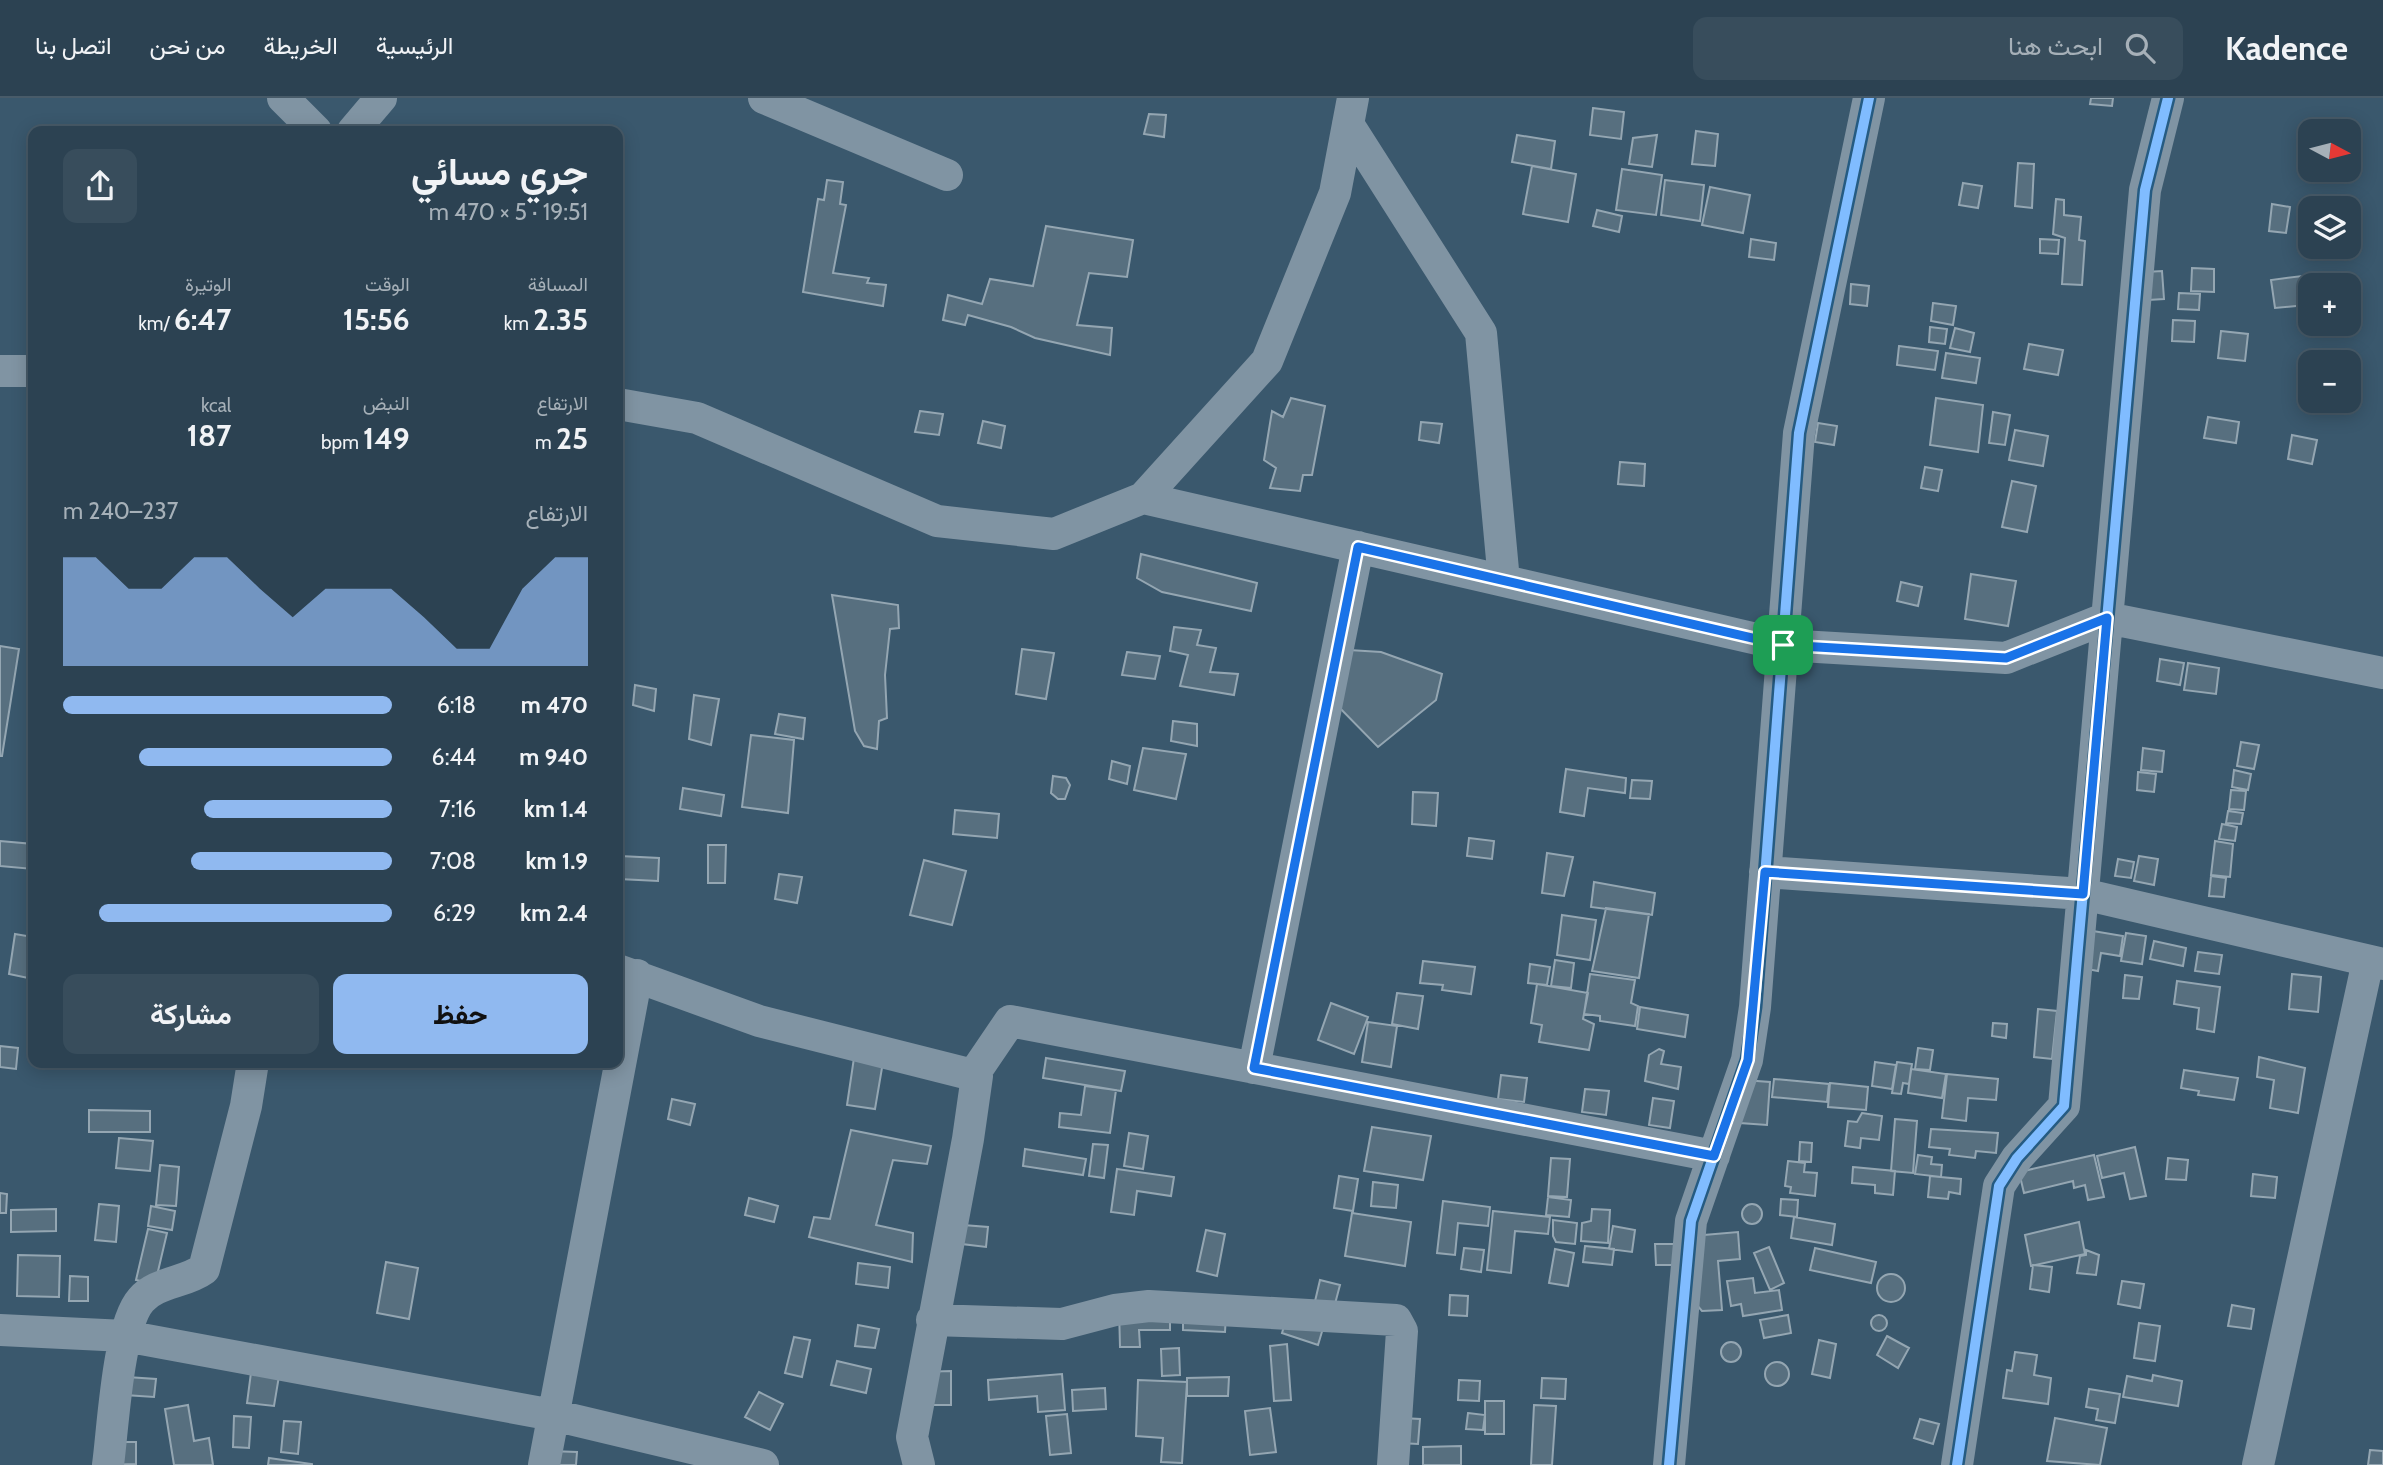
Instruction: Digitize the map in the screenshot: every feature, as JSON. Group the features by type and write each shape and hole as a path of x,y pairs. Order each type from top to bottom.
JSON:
{"street":[{"path":"283,98 311,126"},
{"path":"357,126 381,98"},
{"path":"764,98 947,175"},
{"path":"1669,1465 1691,1221 1748,1060 1799,433 1869,98"},
{"path":"1957,1465 1999,1186 2017,1158 2064,1106 2145,190 2168,98"},
{"path":"1351,111 1481,333 1504,581"},
{"path":"623,405 697,418 937,521 1054,534 1143,498 1267,361 1335,193 1351,111"},
{"path":"0,371 28,371"},
{"path":"1143,498 1783,645 2006,658 2107,618 2383,673"},
{"path":"1254,1068 1358,547"},
{"path":"1765,872 2083,894 2376,963 2258,1465"},
{"path":"623,1002 628,973 759,1021 975,1074 978,1079 970,1127 912,1437 919,1465"},
{"path":"975,1074 1010,1021 1714,1156"},
{"path":"108,1465 125,1336 141,1299 155,1289 194,1276 204,1269 243,1118 252,1068"},
{"path":"544,1465 612,1068"},
{"path":"932,1320 1052,1325 1115,1310 1149,1306 1396,1320 1402,1331 1393,1465"},
{"path":"0,1330 125,1336 553,1415 709,1459 762,1465"}],"building":[{"path":"2091,98 2113,98 2112,106 2090,104"},
{"path":"1593,108 1624,112 1621,139 1590,135"},
{"path":"1149,114 1166,115 1164,137 1144,134"},
{"path":"1696,131 1718,134 1715,166 1692,164"},
{"path":"1517,135 1555,141 1551,169 1512,162"},
{"path":"1657,135 1652,167 1629,164 1633,138"},
{"path":"2018,163 2034,164 2032,208 2015,206"},
{"path":"1532,166 1576,174 1568,222 1523,214"},
{"path":"1622,169 1662,175 1656,215 1616,210"},
{"path":"827,180 843,182 840,204 846,205 833,273 869,278 867,283 886,285 883,306 803,292 818,199 824,200"},
{"path":"1665,180 1704,185 1700,221 1661,215"},
{"path":"1963,183 1982,186 1978,208 1959,205"},
{"path":"1710,187 1750,195 1743,233 1702,225"},
{"path":"2056,199 2064,200 2064,215 2081,217 2079,240 2085,241 2082,285 2062,284 2065,238 2053,234"},
{"path":"2272,204 2290,207 2286,233 2269,231"},
{"path":"1597,210 1622,216 1619,232 1593,226"},
{"path":"1046,226 1133,240 1127,277 1089,273 1077,325 1112,328 1110,355 1035,338 1011,327 968,315 965,325 943,320 948,295 982,304 990,279 1033,286"},
{"path":"1751,239 1776,243 1774,260 1749,257"},
{"path":"2040,239 2059,240 2058,254 2040,253"},
{"path":"2192,268 2214,269 2214,292 2191,291"},
{"path":"2162,271 2164,299 2148,300 2146,272"},
{"path":"2298,277 2298,306 2275,308 2271,280"},
{"path":"1851,284 1869,286 1867,306 1850,304"},
{"path":"2179,293 2200,294 2199,310 2178,309"},
{"path":"1933,303 1956,306 1953,325 1931,321"},
{"path":"2173,320 2195,321 2194,342 2172,341"},
{"path":"1930,327 1947,329 1945,344 1929,342"},
{"path":"1955,328 1974,333 1970,352 1950,348"},
{"path":"2221,331 2248,334 2245,361 2218,358"},
{"path":"2029,344 2063,350 2058,375 2024,369"},
{"path":"1899,346 1938,351 1935,370 1897,365"},
{"path":"1946,353 1980,358 1976,383 1942,378"},
{"path":"1291,398 1325,406 1312,475 1303,475 1300,491 1270,488 1276,468 1264,460 1272,411 1283,417"},
{"path":"1936,398 1983,405 1978,452 1930,445"},
{"path":"920,411 943,414 939,435 915,432"},
{"path":"1993,412 2010,415 2005,445 1989,443"},
{"path":"2208,417 2239,422 2236,443 2204,438"},
{"path":"983,421 1005,426 1001,448 978,443"},
{"path":"1421,422 1442,424 1439,443 1419,440"},
{"path":"1818,423 1837,426 1834,445 1815,442"},
{"path":"2015,430 2048,436 2043,466 2009,460"},
{"path":"2292,435 2317,440 2312,464 2288,459"},
{"path":"1620,462 1645,464 1644,486 1618,484"},
{"path":"1925,467 1942,470 1938,491 1921,488"},
{"path":"2012,481 2036,486 2027,532 2002,527"},
{"path":"1141,554 1257,583 1251,611 1162,592 1137,578"},
{"path":"1971,574 2016,581 2008,626 1965,619"},
{"path":"1901,582 1922,587 1918,606 1897,601"},
{"path":"832,595 898,605 899,628 890,629 885,675 887,718 879,721 877,749 864,746 855,731"},
{"path":"1174,627 1201,630 1197,645 1216,648 1210,672 1238,674 1234,695 1180,686 1188,655 1170,651"},
{"path":"0,646 19,649 2,756 0,756"},
{"path":"1022,649 1054,653 1046,699 1016,694"},
{"path":"1349,650 1381,652 1442,674 1436,700 1378,747 1330,698"},
{"path":"1127,652 1160,656 1155,679 1122,675"},
{"path":"2160,659 2184,663 2180,685 2157,681"},
{"path":"2188,663 2219,668 2216,694 2184,690"},
{"path":"635,685 656,689 654,711 633,705"},
{"path":"694,695 719,699 711,745 689,739"},
{"path":"779,714 805,718 803,739 775,734"},
{"path":"1173,721 1197,724 1197,746 1171,741"},
{"path":"751,735 794,740 788,813 742,807"},
{"path":"2241,742 2259,745 2254,769 2237,766"},
{"path":"1143,748 1186,754 1176,799 1134,790"},
{"path":"2143,748 2164,751 2162,772 2141,770"},
{"path":"1112,761 1130,766 1127,784 1109,779"},
{"path":"1566,769 1626,778 1625,793 1588,788 1584,816 1560,812"},
{"path":"2234,770 2251,774 2248,790 2232,787"},
{"path":"2138,772 2156,774 2154,792 2137,790"},
{"path":"1053,776 1066,778 1070,785 1065,799 1058,799 1051,793"},
{"path":"1632,780 1652,781 1650,799 1630,798"},
{"path":"683,788 724,795 721,816 680,809"},
{"path":"2231,790 2246,791 2244,810 2229,809"},
{"path":"1413,792 1438,793 1436,826 1412,824"},
{"path":"955,810 999,814 997,838 953,834"},
{"path":"2228,811 2243,813 2241,824 2226,823"},
{"path":"2222,824 2237,827 2235,841 2219,839"},
{"path":"1469,838 1494,841 1492,859 1467,856"},
{"path":"0,841 28,844 28,869 0,866"},
{"path":"2215,841 2233,844 2230,877 2211,875"},
{"path":"708,845 726,845 725,883 708,883"},
{"path":"1547,853 1573,857 1564,896 1542,893"},
{"path":"623,856 659,858 658,881 623,879"},
{"path":"2139,856 2158,859 2154,885 2134,881"},
{"path":"2118,859 2134,862 2131,878 2115,876"},
{"path":"924,860 966,871 952,925 910,915"},
{"path":"779,874 802,877 797,903 775,899"},
{"path":"2211,876 2226,878 2224,897 2209,896"},
{"path":"1594,882 1655,893 1652,915 1591,907"},
{"path":"1606,908 1649,914 1639,978 1592,971"},
{"path":"1562,915 1596,920 1590,960 1557,955"},
{"path":"2093,931 2123,936 2120,956 2101,953 2098,971 2087,969"},
{"path":"2126,933 2146,936 2142,964 2121,961"},
{"path":"15,934 28,936 28,978 9,974"},
{"path":"2154,941 2186,948 2183,966 2150,959"},
{"path":"2198,952 2222,955 2219,974 2195,971"},
{"path":"1555,960 1574,963 1571,988 1551,986"},
{"path":"1423,961 1475,967 1471,994 1442,990 1443,985 1420,983"},
{"path":"1530,964 1550,967 1547,985 1528,983"},
{"path":"1590,974 1635,980 1631,1003 1638,1006 1635,1026 1600,1021 1600,1016 1584,1014"},
{"path":"2292,974 2321,977 2318,1012 2289,1009"},
{"path":"2125,975 2142,977 2139,999 2123,998"},
{"path":"2177,981 2220,987 2214,1032 2197,1029 2199,1008 2174,1004"},
{"path":"1537,984 1588,993 1583,1019 1594,1024 1589,1050 1539,1042 1542,1025 1531,1023"},
{"path":"1397,993 1423,996 1418,1029 1392,1024"},
{"path":"1331,1003 1368,1017 1354,1054 1318,1040"},
{"path":"1640,1007 1688,1015 1685,1037 1637,1029"},
{"path":"2038,1009 2057,1011 2052,1059 2034,1057"},
{"path":"1368,1022 1397,1026 1391,1067 1362,1062"},
{"path":"1993,1023 2007,1024 2006,1038 1992,1036"},
{"path":"0,1046 18,1048 16,1069 0,1067"},
{"path":"1918,1048 1933,1050 1930,1070 1915,1069"},
{"path":"1659,1049 1664,1051 1661,1064 1681,1067 1678,1089 1645,1081 1649,1055"},
{"path":"855,1051 884,1056 875,1109 847,1105"},
{"path":"2259,1057 2305,1068 2298,1113 2270,1108 2274,1080 2257,1077"},
{"path":"1046,1058 1125,1071 1121,1091 1043,1078"},
{"path":"1875,1062 1896,1065 1892,1089 1872,1086"},
{"path":"1897,1062 1912,1064 1909,1084 1903,1083 1901,1094 1892,1093"},
{"path":"1911,1069 1946,1074 1942,1098 1908,1093"},
{"path":"2184,1070 2238,1078 2234,1100 2198,1095 2199,1091 2181,1088"},
{"path":"1947,1074 1998,1079 1996,1100 1968,1098 1966,1121 1942,1118"},
{"path":"1501,1075 1527,1078 1524,1102 1498,1099"},
{"path":"1774,1079 1829,1084 1827,1102 1772,1097"},
{"path":"1743,1080 1770,1082 1767,1125 1740,1123"},
{"path":"1830,1083 1868,1087 1866,1110 1828,1107"},
{"path":"1085,1086 1116,1090 1110,1133 1059,1127 1060,1113 1081,1115"},
{"path":"1585,1089 1609,1091 1606,1115 1582,1112"},
{"path":"1653,1098 1674,1101 1670,1128 1649,1125"},
{"path":"672,1099 695,1104 690,1125 668,1119"},
{"path":"89,1110 150,1111 150,1132 89,1132"},
{"path":"1862,1113 1882,1116 1879,1140 1861,1138 1860,1148 1845,1146 1848,1121 1857,1122"},
{"path":"1895,1119 1917,1121 1913,1173 1891,1171"},
{"path":"1372,1127 1431,1136 1423,1180 1364,1171"},
{"path":"1931,1129 1998,1133 1996,1153 1976,1151 1975,1158 1949,1155 1950,1149 1929,1147"},
{"path":"851,1130 931,1146 927,1164 893,1160 876,1225 913,1233 912,1262 809,1237 814,1217 830,1219"},
{"path":"1129,1133 1148,1136 1143,1169 1124,1166"},
{"path":"119,1138 153,1141 150,1171 116,1168"},
{"path":"1800,1142 1812,1143 1811,1162 1799,1161"},
{"path":"1093,1144 1108,1145 1104,1178 1089,1176"},
{"path":"2135,1147 2146,1196 2130,1199 2124,1173 2102,1178 2097,1156"},
{"path":"1025,1149 1086,1159 1083,1175 1023,1166"},
{"path":"1918,1155 1932,1157 1931,1164 1942,1165 1941,1177 1915,1174"},
{"path":"2094,1155 2104,1197 2088,1200 2085,1185 2074,1188 2073,1181 2024,1193 2019,1172"},
{"path":"1551,1158 1570,1159 1567,1197 1548,1196"},
{"path":"2168,1158 2188,1160 2186,1180 2166,1179"},
{"path":"1788,1161 1805,1163 1804,1172 1817,1173 1815,1196 1790,1193 1791,1187 1785,1186"},
{"path":"160,1165 179,1167 176,1206 156,1205"},
{"path":"1853,1167 1895,1171 1893,1195 1875,1193 1875,1185 1852,1183"},
{"path":"1117,1169 1174,1177 1171,1196 1137,1191 1134,1215 1111,1212"},
{"path":"2253,1174 2277,1177 2275,1198 2251,1196"},
{"path":"1339,1176 1358,1179 1353,1211 1334,1208"},
{"path":"1930,1176 1961,1179 1960,1194 1949,1192 1948,1199 1928,1197"},
{"path":"1373,1182 1398,1185 1396,1208 1371,1206"},
{"path":"0,1193 7,1194 6,1213 0,1213"},
{"path":"1548,1197 1571,1200 1569,1217 1546,1215"},
{"path":"749,1198 778,1206 774,1222 745,1215"},
{"path":"1781,1199 1798,1200 1797,1217 1780,1215"},
{"path":"1443,1201 1490,1207 1488,1226 1458,1223 1455,1255 1437,1253"},
{"path":"99,1204 119,1206 116,1242 95,1240"},
{"path":"1752,1204 1759,1207 1762,1214 1759,1221 1752,1224 1745,1221 1742,1214 1745,1207"},
{"path":"151,1206 175,1211 172,1230 148,1226"},
{"path":"56,1209 56,1231 11,1232 11,1210"},
{"path":"1592,1209 1610,1210 1608,1243 1581,1241 1582,1223 1591,1221"},
{"path":"1493,1211 1550,1217 1548,1234 1515,1231 1511,1273 1487,1270"},
{"path":"1352,1213 1411,1222 1405,1266 1345,1256"},
{"path":"1794,1217 1835,1224 1832,1245 1791,1238"},
{"path":"1553,1220 1577,1223 1575,1244 1556,1242 1553,1236"},
{"path":"2079,1222 2085,1254 2031,1266 2025,1235"},
{"path":"963,1225 988,1227 986,1247 962,1244"},
{"path":"1613,1226 1635,1230 1632,1252 1609,1249"},
{"path":"148,1229 167,1233 155,1284 136,1280"},
{"path":"1206,1230 1225,1234 1217,1276 1197,1271"},
{"path":"1738,1232 1740,1259 1718,1261 1722,1310 1702,1311 1696,1304 1681,1237"},
{"path":"1655,1244 1674,1244 1674,1265 1656,1265"},
{"path":"1585,1246 1614,1249 1612,1265 1583,1262"},
{"path":"1769,1247 1784,1283 1770,1290 1754,1253"},
{"path":"1464,1248 1484,1250 1481,1272 1461,1269"},
{"path":"1815,1248 1876,1262 1871,1283 1810,1270"},
{"path":"1555,1249 1574,1253 1568,1286 1549,1283"},
{"path":"2086,1250 2099,1255 2096,1275 2077,1273 2080,1256 2086,1255"},
{"path":"18,1255 60,1256 59,1297 17,1296"},
{"path":"386,1262 418,1268 409,1319 377,1313"},
{"path":"858,1263 890,1267 888,1288 856,1284"},
{"path":"2033,1265 2052,1267 2049,1292 2030,1289"},
{"path":"1891,1274 1901,1278 1905,1288 1901,1298 1891,1302 1881,1298 1877,1288 1881,1278"},
{"path":"70,1276 88,1277 88,1301 69,1301"},
{"path":"1753,1278 1755,1293 1779,1290 1782,1310 1743,1316 1741,1304 1731,1306 1727,1281"},
{"path":"1320,1280 1340,1285 1331,1319 1312,1314"},
{"path":"2122,1281 2144,1284 2140,1308 2118,1304"},
{"path":"1450,1295 1468,1296 1467,1316 1449,1315"},
{"path":"2232,1305 2254,1309 2251,1329 2228,1326"},
{"path":"1119,1308 1170,1308 1170,1330 1139,1330 1140,1347 1120,1347"},
{"path":"1183,1312 1226,1314 1225,1332 1183,1330"},
{"path":"1288,1313 1324,1325 1318,1345 1282,1333"},
{"path":"1788,1315 1791,1333 1764,1338 1760,1320"},
{"path":"1876,1315 1882,1315 1887,1323 1885,1329 1876,1331 1871,1326 1871,1320"},
{"path":"2139,1323 2160,1326 2155,1361 2134,1358"},
{"path":"858,1325 879,1329 875,1348 855,1346"},
{"path":"1887,1336 1909,1348 1898,1368 1877,1355"},
{"path":"794,1337 810,1340 802,1377 785,1373"},
{"path":"1819,1340 1836,1344 1830,1378 1812,1374"},
{"path":"1731,1342 1738,1345 1741,1352 1738,1359 1731,1362 1724,1359 1721,1352 1724,1345"},
{"path":"1287,1344 1291,1400 1274,1401 1270,1346"},
{"path":"1179,1348 1180,1375 1162,1376 1161,1349"},
{"path":"2015,1352 2037,1355 2034,1375 2051,1378 2048,1404 2003,1398 2007,1370 2012,1371"},
{"path":"837,1361 871,1369 866,1393 831,1385"},
{"path":"1777,1362 1785,1366 1789,1374 1785,1382 1777,1386 1769,1382 1765,1374 1769,1366"},
{"path":"252,1365 280,1370 274,1406 247,1403"},
{"path":"951,1371 951,1405 920,1405 920,1372"},
{"path":"1062,1374 1065,1410 1038,1412 1037,1396 989,1400 988,1380"},
{"path":"2153,1375 2182,1381 2178,1406 2123,1397 2127,1376 2152,1381"},
{"path":"127,1377 156,1379 154,1397 125,1395"},
{"path":"1229,1377 1228,1396 1187,1396 1187,1378"},
{"path":"1542,1378 1566,1379 1565,1399 1541,1398"},
{"path":"1138,1380 1187,1382 1182,1463 1161,1462 1163,1438 1136,1436"},
{"path":"1459,1380 1480,1381 1479,1401 1458,1400"},
{"path":"1105,1388 1106,1409 1073,1411 1072,1390"},
{"path":"2089,1389 2120,1394 2115,1423 2096,1420 2098,1409 2086,1407"},
{"path":"759,1392 783,1404 770,1430 745,1417"},
{"path":"1485,1401 1504,1401 1504,1434 1485,1434"},
{"path":"188,1405 194,1441 209,1438 213,1465 174,1465 165,1409"},
{"path":"1534,1405 1556,1406 1552,1465 1531,1465"},
{"path":"1270,1408 1276,1452 1250,1455 1245,1411"},
{"path":"1468,1413 1485,1415 1483,1430 1466,1429"},
{"path":"1067,1414 1071,1453 1050,1455 1046,1416"},
{"path":"234,1416 251,1417 249,1448 233,1447"},
{"path":"1402,1418 1420,1419 1418,1444 1400,1443"},
{"path":"2055,1418 2107,1428 2100,1465 2047,1461"},
{"path":"1920,1419 1939,1424 1933,1444 1914,1438"},
{"path":"284,1421 301,1422 298,1454 281,1452"},
{"path":"104,1442 136,1442 136,1464 103,1465"},
{"path":"1461,1446 1461,1465 1423,1465 1423,1447"},
{"path":"2370,1450 2383,1451 2383,1465 2368,1465"},
{"path":"550,1451 577,1452 576,1465 549,1465"},
{"path":"269,1458 312,1464 312,1465 268,1465"}],"cycle path":[{"path":"1669,1465 1691,1221 1747,1060 1755,1007 1799,433 1869,98"},
{"path":"1957,1465 1999,1186 2017,1158 2064,1106 2145,190 2168,98"}],"route":[{"path":"1358,547 1783,645 2006,658 2107,618 2083,894 1765,872 1755,1007 1748,1060 1714,1156 1254,1068 1358,547"}]}
